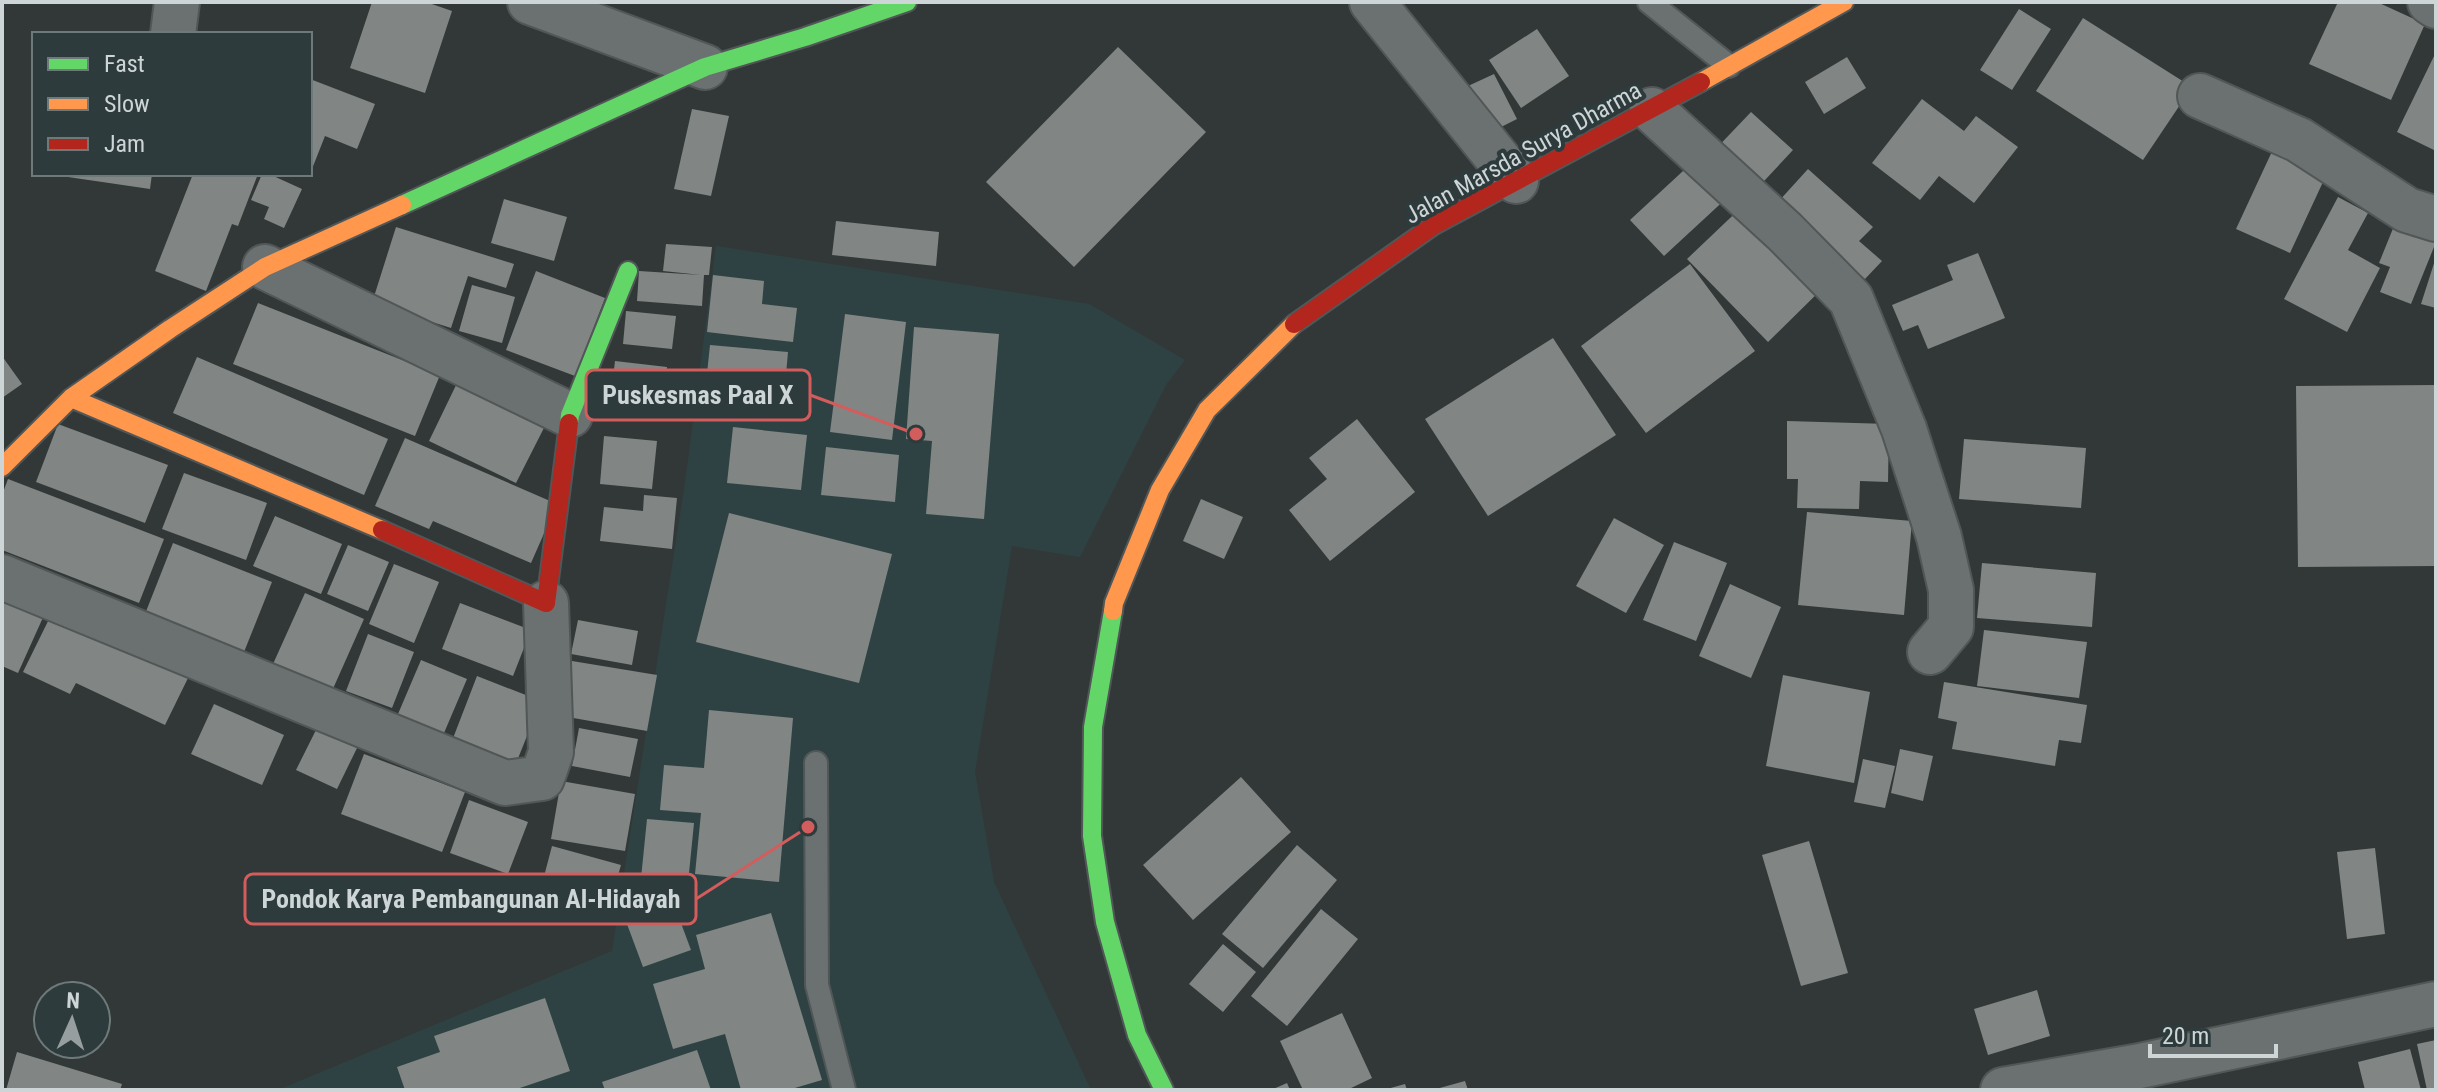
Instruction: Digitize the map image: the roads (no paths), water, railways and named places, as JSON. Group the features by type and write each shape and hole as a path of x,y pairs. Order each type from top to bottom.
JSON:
{"main road":[{"path":"2,467 71,398 265,267 705,67 907,2"},
{"name":"Jalan Marsda Surya Dharma","path":"1164,1090 1137,1035 1105,922 1092,836 1093,727 1114,603 1160,490 1207,410 1295,323 1434,225 1652,110 1844,2"},
{"path":"71,398 330,507 546,603 570,415 628,271"}],"street":[{"path":"173,32 177,2"},
{"path":"530,2 705,67"},
{"path":"1372,2 1516,181"},
{"path":"2430,2 2436,6"},
{"path":"2200,96 2299,140 2407,210 2436,219"},
{"path":"1652,110 1785,232 1851,299 1904,429 1939,537 1951,590 1951,627 1930,652"},
{"path":"265,267 570,415"},
{"path":"2,577 505,783 542,778 551,752 546,603"},
{"path":"2003,1090 2170,1075 2436,1004"}],"lane":[{"path":"1649,2 1729,66"},
{"path":"816,763 817,985 844,1090"}],"place":[{"name":"Puskesmas Paal X","path":"916,434"},
{"name":"Pondok Karya Pembangunan Al-Hidayah","path":"808,827"}]}
